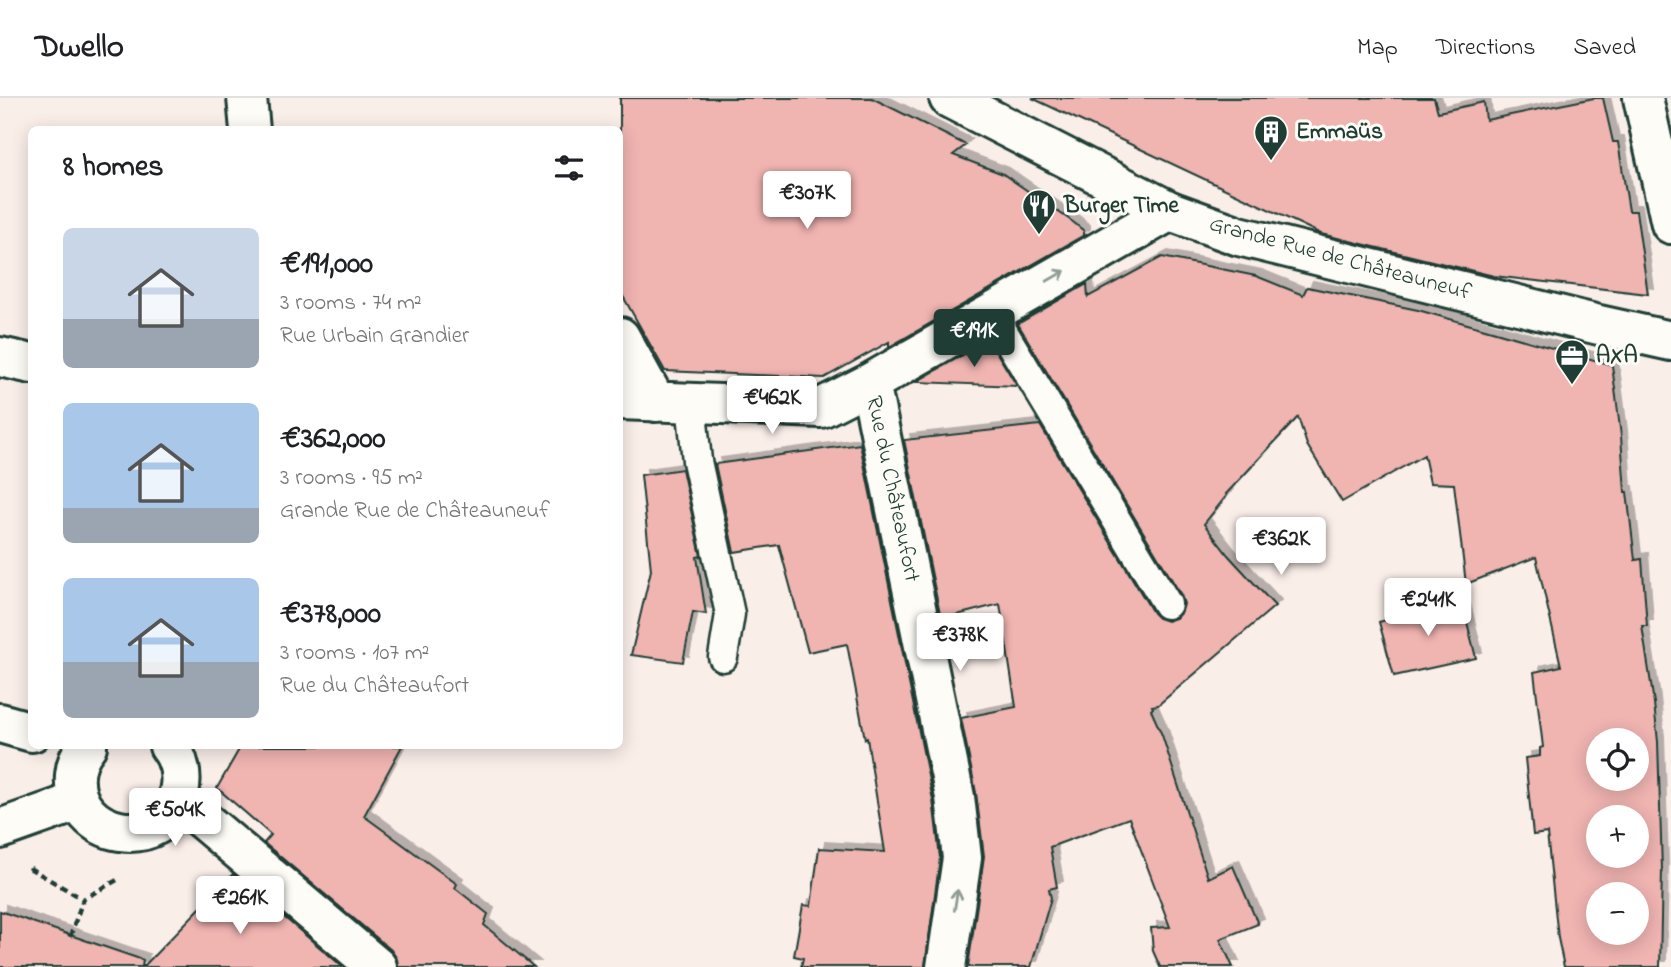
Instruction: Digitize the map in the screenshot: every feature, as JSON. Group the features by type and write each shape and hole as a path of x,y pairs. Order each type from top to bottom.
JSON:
{"street":[{"path":"247,98 250,126"},
{"name":"Grande Rue de Châteauneuf","path":"949,98 1170,211 1239,236 1671,341"},
{"path":"1643,98 1671,223"},
{"path":"623,343 655,402 821,408 870,383 1170,211"},
{"path":"0,357 28,363"},
{"name":"Rue du Châteaufort","path":"870,383 955,797 962,858 946,967"},
{"path":"0,723 28,731"},
{"path":"80,749 75,784 79,801 89,816 103,827 120,832 138,832 155,826 168,814 178,799 181,782 179,765 172,749"},
{"path":"178,799 377,967"},
{"path":"0,829 79,801"}],"lane":[{"path":"992,313 1167,604"},
{"path":"655,402 697,461 730,614 723,657"}],"building":[{"path":"620,98 872,98 966,145 953,155 1003,174 1073,222 1084,231 1084,235 889,347 889,342 824,378 665,371 623,296 623,126 620,126"},
{"path":"1032,98 1434,98 1438,112 1484,102 1486,120 1603,98 1613,142 1618,142 1629,211 1636,211 1648,294 1494,276 1321,234"},
{"path":"1162,257 1256,276 1303,295 1307,287 1418,310 1612,365 1635,560 1642,559 1647,626 1642,626 1658,742 1662,870 1660,967 1564,967 1558,938 1547,833 1533,835 1525,758 1540,756 1540,748 1543,747 1534,672 1561,666 1536,557 1466,584 1454,484 1430,483 1424,455 1342,502 1307,445 1298,417 1226,494 1204,524 1228,555 1275,606 1158,705 1152,706 1151,710 1162,735 1208,878 1233,866 1258,924 1220,939 1233,967 1160,967 1153,951 1151,928 1170,927 1129,818 1050,847 1057,887 1049,889 1051,898 1031,967 968,967 984,856 976,793 961,718 1016,707 1000,604 941,619 904,440 1040,425 1153,613 1167,621 1176,618 1184,604 1181,595 1018,324 1087,284 1088,297"},
{"path":"989,340 1017,386 916,382"},
{"path":"860,444 933,800 940,858 925,967 801,967 803,958 794,956 803,905 811,906 819,848 885,852 867,738 865,739 847,644 808,652 779,545 734,552 715,464"},
{"path":"682,469 701,556 697,557 706,614 693,612 683,662 631,655 651,570 641,475"},
{"path":"1461,598 1476,658 1394,676 1379,622"},
{"path":"239,749 400,749 364,816 457,884 455,888 488,914 484,925 534,967 398,967 397,959 391,950 264,843 271,835 217,788"},
{"path":"233,874 343,967 143,967"},
{"path":"0,911 143,960 142,967 0,967"}],"place":[{"name":"Emmaüs","path":"1271,162"},
{"name":"Burger Time","path":"1039,236"},
{"name":"AXA","path":"1572,386"}]}
